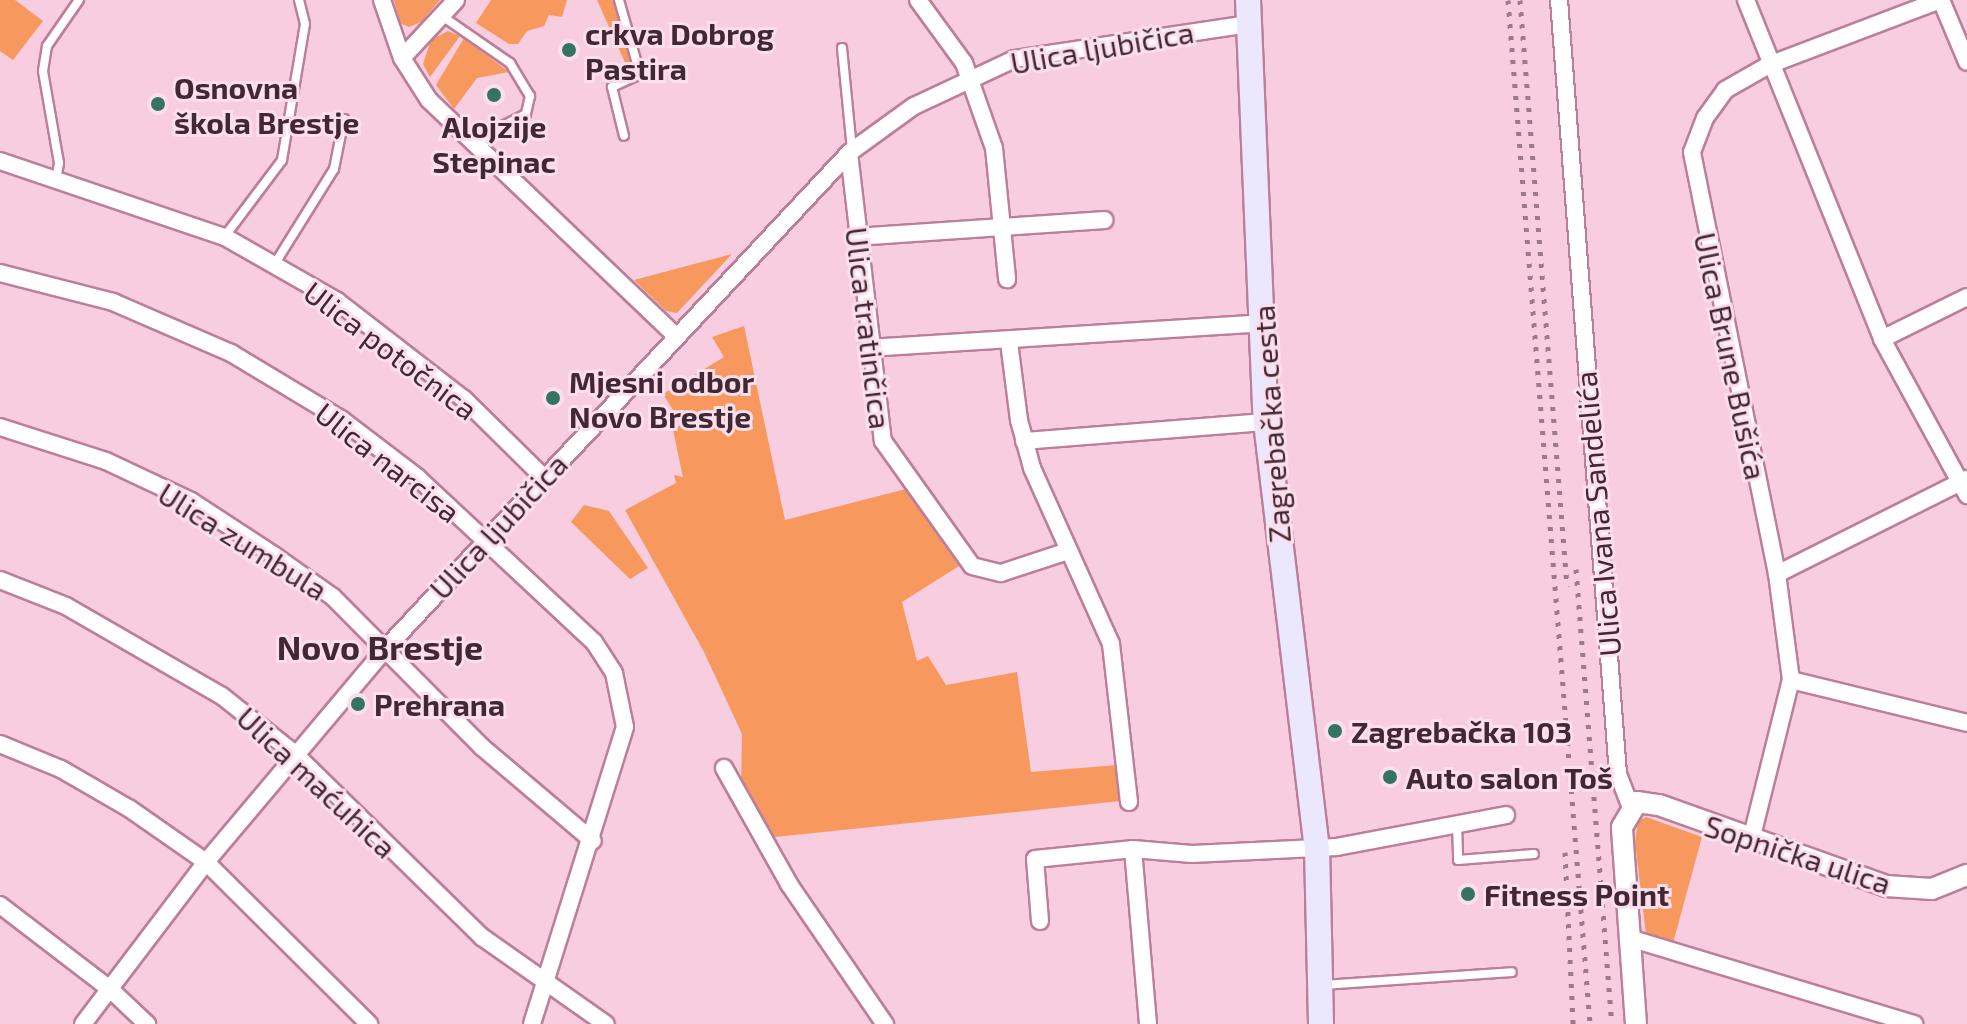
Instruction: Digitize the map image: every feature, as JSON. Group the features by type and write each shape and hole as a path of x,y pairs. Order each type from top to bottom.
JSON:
{"main road":[{"name":"Zagrebačka cesta","path":"1248,12 1266,422 1317,847 1321,1024"}],"street":[{"path":"382,0 402,58 429,100 675,335"},
{"path":"402,58 456,0"},
{"path":"918,0 969,78 994,148 1007,279"},
{"name":"Ulica Ivana Sandelića","path":"1559,0 1618,774 1630,806 1622,827 1636,1024"},
{"path":"1746,0 1769,65 1882,339 1965,485 1777,574"},
{"path":"1941,0 1967,62"},
{"name":"Ulica Brune Bušića","path":"1751,840 1791,680 1777,574 1692,152 1705,118 1725,90 1769,65 1941,0"},
{"name":"Ulica ljubičica","path":"83,1024 206,862 386,648 675,335 850,152 914,106 969,78 1049,51 1248,12"},
{"name":"Ulica tratinčica","path":"850,152 868,348 883,441 962,557 982,570 1001,573 1068,551"},
{"name":"Ulica potočnica","path":"0,161 225,237 337,301 464,399 543,477"},
{"path":"856,237 1104,220"},
{"name":"Ulica narcisa","path":"0,273 113,302 231,353 341,419 417,477 594,642 614,673 625,727 593,841 532,1024"},
{"path":"1882,339 1967,297"},
{"path":"868,348 1009,342 1262,323"},
{"path":"1009,342 1024,441 1068,551 1111,644 1129,802"},
{"path":"1024,441 1266,422"},
{"name":"Ulica zumbula","path":"0,427 106,461 191,501 333,597 482,747 593,841"},
{"name":"Ulica maćuhica","path":"0,580 66,606 134,642 222,696 295,754 482,937 606,1024"},
{"path":"1791,680 1967,723"},
{"path":"0,744 75,777 206,862 369,1024"},
{"path":"724,768 789,884 885,1024"},
{"name":"Sopnička ulica","path":"1630,806 1659,805 1886,886 1932,889 1967,875"},
{"path":"1040,921 1035,859 1133,849 1192,854 1373,843 1506,815"},
{"path":"1133,849 1148,1024"},
{"path":"0,905 111,990 147,1024"},
{"path":"1629,938 1914,1024"}],"lane":[{"path":"56,179 59,163 43,71 47,46 79,0"},
{"path":"225,237 282,160 305,24 299,0"},
{"path":"619,0 640,74 612,87 624,136"},
{"path":"442,16 510,63 530,96 526,114 497,129 479,150"},
{"path":"842,48 850,152"},
{"path":"273,266 334,169 344,119"},
{"path":"1457,824 1458,860 1534,854"},
{"path":"1322,985 1512,972"}],"shaded area":[{"path":"0,0 15,0 43,21 13,60 0,51"},
{"path":"394,0 440,0 421,22 409,27 400,23"},
{"path":"491,0 567,0 562,17 549,15 544,26 527,31 518,44 509,44 476,23"},
{"path":"597,0 613,0 632,64 627,75 605,86 627,67"},
{"path":"448,31 460,36 430,77 423,64 431,40"},
{"path":"464,38 509,72 477,78 454,109 436,85"},
{"path":"732,254 677,313 666,311 634,280"},
{"path":"744,326 785,520 906,489 959,566 902,602 917,661 928,656 946,685 1017,672 1031,772 1118,765 1121,801 775,837 741,788 742,734 704,652 625,510 676,483 674,475 683,477 673,430 682,424 663,394 724,357 712,337"},
{"path":"584,505 609,511 648,568 630,579 571,522"},
{"path":"1646,817 1702,837 1673,943 1646,934 1635,842 1638,821"}],"railway":[{"path":"1508,0 1590,1024"},
{"path":"1520,0 1567,586"},
{"path":"1576,569 1612,1024"},
{"path":"1565,852 1573,1024"}],"place":[{"name":"crkva Dobrog Pastira","path":"569,50"},
{"name":"Alojzije Stepinac","path":"494,95"},
{"name":"Osnovna škola Brestje","path":"158,104"},
{"name":"Mjesni odbor Novo Brestje","path":"553,398"},
{"name":"Prehrana","path":"358,704"},
{"name":"Zagrebačka 103","path":"1335,731"},
{"name":"Auto salon Toš","path":"1390,777"},
{"name":"Fitness Point","path":"1468,894"}],"district":[{"name":"Novo Brestje","path":"380,647"}]}
